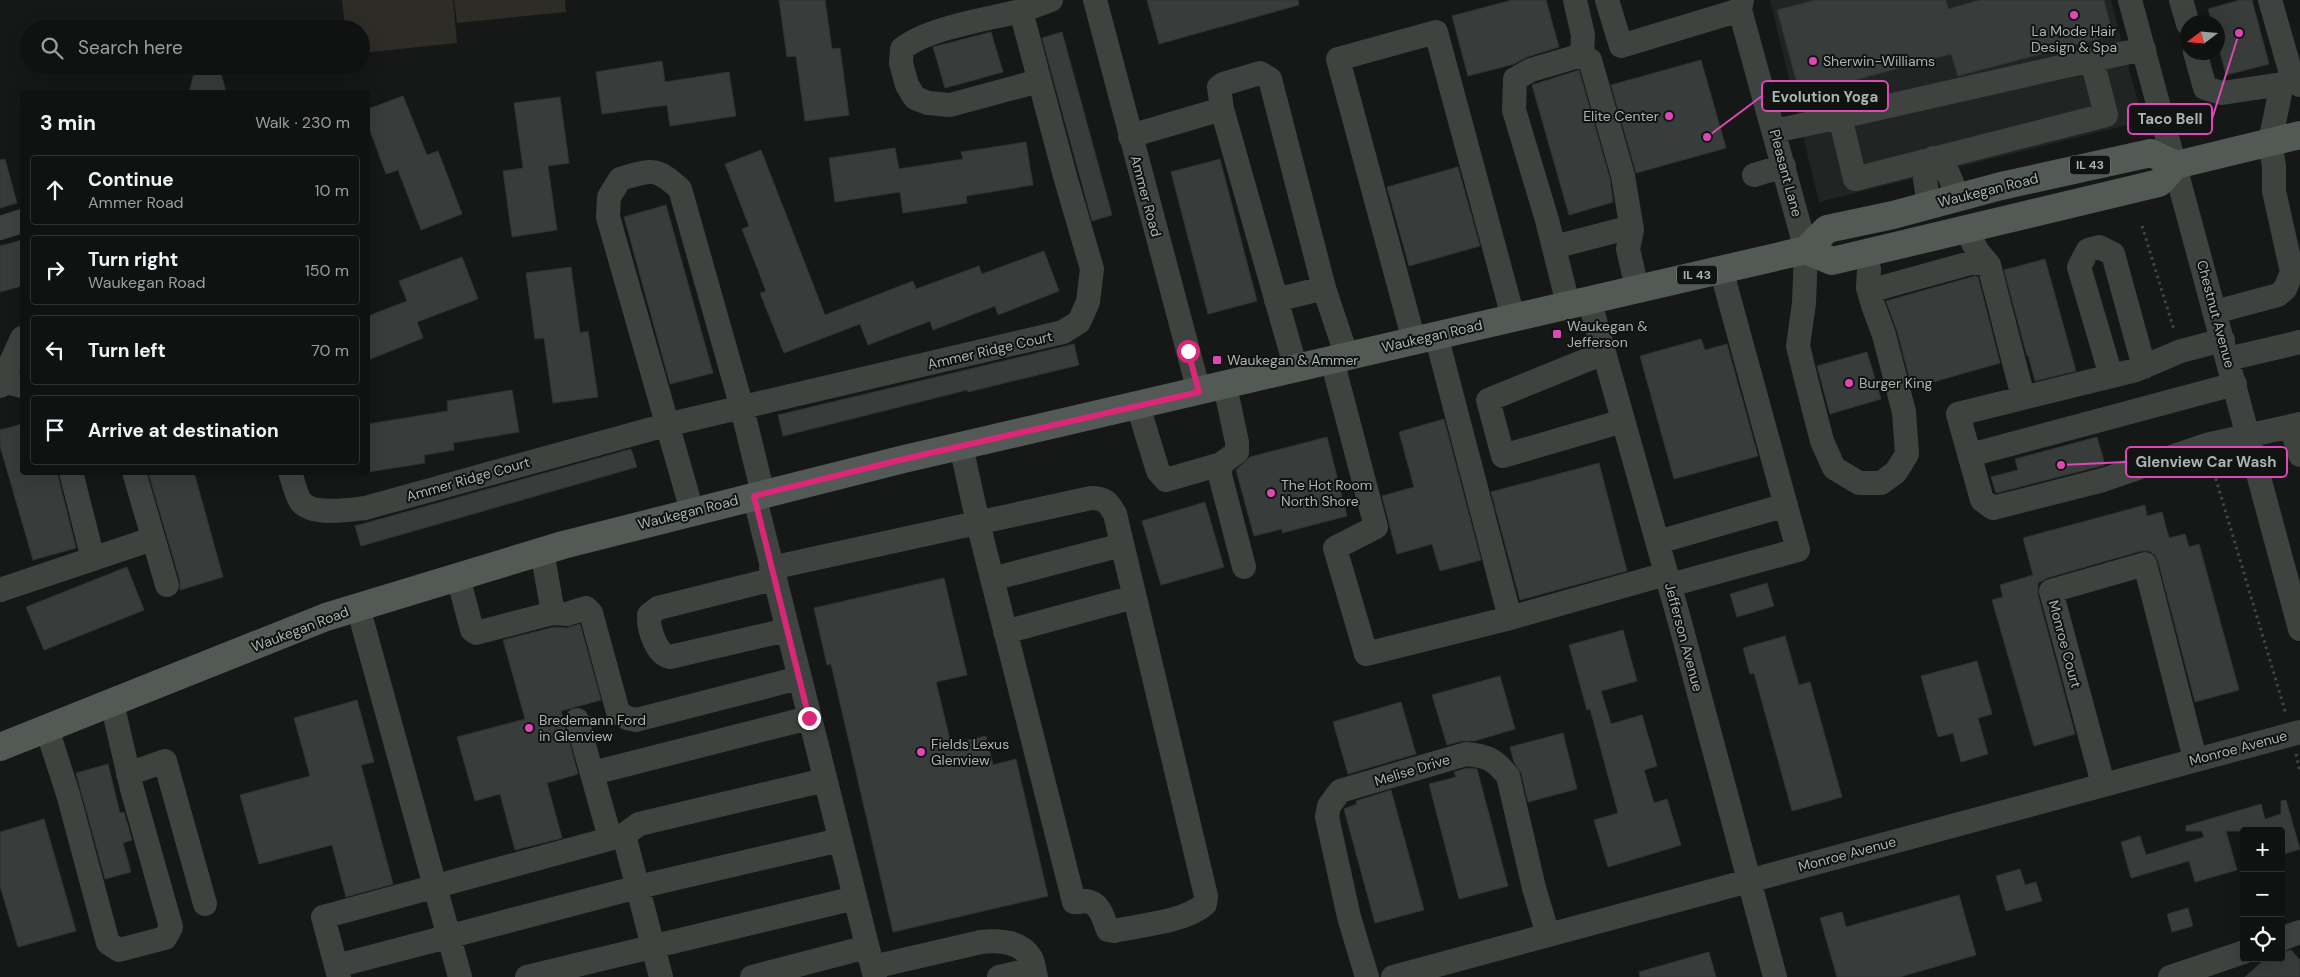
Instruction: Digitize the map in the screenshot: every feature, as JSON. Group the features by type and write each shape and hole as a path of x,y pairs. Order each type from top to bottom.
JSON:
{"main road":[{"path":"2176,165 2300,135"},
{"name":"Waukegan Road","path":"0,747 326,617 542,551 692,511 961,446 1225,386 1579,301 1806,250 1827,229 1929,206 1958,197 2151,152 2176,165"},
{"name":"IL 43","path":"1806,250 1832,261 1865,254 2158,183 2176,165"}],"street":[{"path":"1039,81 950,105 928,103 915,98 907,85 901,63 902,49 912,40 966,24 1021,11 1051,0"},
{"name":"Ammer Road","path":"1095,0 1199,392"},
{"path":"1575,0 1583,35 1582,54 1590,60 1623,176 1632,227 1628,249 1637,288"},
{"path":"1607,0 1621,46 1737,3"},
{"name":"Chestnut Avenue","path":"2130,0 2249,437 2295,590 2300,628"},
{"path":"2181,0 2185,15"},
{"path":"2196,0 2200,15"},
{"path":"2216,312 2278,294 2285,289 2292,272 2274,191 2274,166 2270,142 2293,80 2270,0"},
{"name":"Pleasant Lane","path":"1737,3 1806,250 1804,303 1798,346 1822,441 1834,468 1859,483 1881,483 1896,472 1907,454 1904,412 1884,335 1869,291 1869,269 1865,254"},
{"name":"Ammer Ridge Court","path":"291,475 301,501 311,509 333,511 365,508 666,425 1063,332 1079,322 1088,302 1092,269 1021,11"},
{"path":"1510,618 1496,567 1338,59 1436,32 1513,317"},
{"path":"1774,131 2144,49"},
{"name":"Jefferson Avenue","path":"1582,54 1531,70 1515,80 1514,110 1554,247 1604,353 1658,542 1775,977"},
{"path":"1840,117 1855,179 2106,115 2092,60"},
{"path":"2197,60 2205,88 2222,93 2293,80"},
{"path":"2213,60 2222,93"},
{"path":"1296,369 1222,109 1219,91 1219,87 1224,84 1260,74 1270,79 1324,288 1376,527 1335,548 1366,654 1668,579 1798,550 1721,269"},
{"path":"1130,136 1222,109"},
{"path":"1932,158 1948,173 1958,197"},
{"path":"1929,206 1925,179 1932,158"},
{"path":"1754,175 1784,166"},
{"path":"692,511 608,217 609,197 620,179 653,172 664,174 680,189 742,408 773,573 872,964"},
{"path":"0,228 20,222"},
{"path":"1554,247 1632,227"},
{"path":"1966,230 1978,252 1989,265 2023,397"},
{"path":"2111,376 2079,267 2088,250 2099,247 2113,254 2144,367"},
{"path":"1869,291 1974,262 1989,265"},
{"path":"1276,300 1324,288"},
{"path":"2300,342 2225,350 2181,351 2144,367 1958,414 1982,500 1993,508 2103,480 2206,445 2249,437 2296,425 2300,455"},
{"path":"8,384 20,345"},
{"path":"1604,353 1488,400 1503,456 1623,421"},
{"path":"1970,455 2235,384"},
{"path":"1138,406 1158,471 1166,480 1221,464 1237,452 1237,442 1225,386"},
{"path":"787,630 670,657 663,655 659,651 649,620 650,614 658,608 773,573 978,523 1091,498 1102,498 1108,501 1114,514 1122,545 1206,896 1205,904 1198,910 1185,915 1114,931 1108,930 1096,905 1086,901 1074,902 1005,632 978,523 961,446"},
{"path":"1221,464 1220,475 1244,567"},
{"path":"72,475 93,559"},
{"path":"135,475 167,585"},
{"path":"1658,542 1786,505"},
{"path":"0,590 152,539"},
{"path":"992,579 1122,545"},
{"path":"542,551 553,613"},
{"name":"Monroe Court","path":"2103,784 2051,591 2145,564 2195,759"},
{"path":"458,577 472,630 476,633 553,613 567,614 586,608 591,613 618,712 627,718 636,720 799,678"},
{"path":"1005,632 1134,596"},
{"path":"358,607 460,977"},
{"path":"47,729 68,794 108,943 119,950 166,938 171,927 128,774 112,702"},
{"path":"593,773 809,718"},
{"path":"576,720 593,773 638,887 662,977"},
{"name":"Monroe Avenue","path":"1393,977 1420,974 1548,935 2296,733"},
{"name":"Melise Drive","path":"1367,977 1330,837 1327,817 1330,806 1340,791 1466,754 1486,756 1499,765 1508,776 1534,888 1548,935"},
{"path":"128,774 165,761 205,904"},
{"path":"825,780 639,824 617,837 323,917 338,971 449,936 638,887 840,840"},
{"path":"527,977 855,898"},
{"path":"2285,938 2300,932"},
{"path":"752,977 872,964 996,940 1010,942 1027,953 1032,959 1035,973 999,977"},
{"path":"2170,977 2240,953"}],"path":[{"path":"2142,226 2181,351"},
{"path":"2206,445 2296,733 2300,772"}],"shaded area":[{"path":"342,0 453,0 457,43 370,52 370,20 344,20"},
{"path":"454,0 565,0 566,12 457,23"},
{"path":"1770,0 2111,0 2143,121 1819,202"}],"building":[{"path":"779,0 825,0 832,49 840,48 849,115 805,121 796,56 787,57"},
{"path":"1147,0 1298,0 1299,5 1159,44"},
{"path":"1512,0 1546,0 1559,47 1527,57 1514,64 1468,76 1452,16"},
{"path":"1815,0 1946,0 1948,9 1980,0 2104,0 2113,35 1958,76 1951,54 1800,95 1777,10"},
{"path":"2240,0 2252,0 2269,64 2226,75 2222,60 2225,60 2225,15 2210,15 2208,9"},
{"path":"991,32 1003,72 945,88 933,47"},
{"path":"1062,32 1112,215 1092,221 1042,38"},
{"name":"Elite Center","path":"1701,60 1726,148 1636,173 1611,85"},
{"path":"662,61 665,82 729,72 736,116 670,126 667,105 602,114 596,72"},
{"path":"1579,70 1610,179 1613,202 1569,215 1532,85"},
{"path":"194,75 221,75 225,90 190,90"},
{"path":"403,96 427,155 438,151 462,214 421,230 398,170 386,174 370,130 370,108"},
{"path":"560,97 569,163 548,166 557,230 512,237 503,171 523,168 514,103"},
{"path":"1026,142 1033,185 966,196 967,203 903,213 900,192 835,202 829,158 895,148 899,169 963,159 961,152"},
{"path":"761,150 825,315 913,281 916,289 979,266 982,274 1044,251 1059,291 998,315 995,306 933,330 930,321 868,345 860,324 784,353 760,293 766,291 742,229 749,226 725,164"},
{"path":"5,159 17,203 0,208 0,160"},
{"path":"1220,159 1257,301 1208,314 1171,172"},
{"path":"1458,167 1480,246 1409,266 1387,187"},
{"path":"666,205 713,373 670,384 624,217"},
{"path":"20,241 20,287 0,292 0,246"},
{"path":"462,257 478,299 417,322 423,338 370,359 370,315 407,301 399,281"},
{"path":"2045,259 2076,371 2035,381 2004,270"},
{"path":"571,267 580,333 588,331 598,397 553,403 544,338 535,339 526,273"},
{"path":"1975,276 1978,277 2000,363 1912,388 1897,331 1886,301"},
{"path":"1701,339 1705,350 1727,344 1758,456 1674,479 1640,356"},
{"path":"1074,344 1079,365 968,392 967,390 783,436 778,415"},
{"name":"Burger King","path":"1867,352 1881,399 1830,414 1817,366"},
{"path":"512,390 519,432 453,443 454,450 424,455 425,463 370,472 370,424 448,411 447,401"},
{"path":"1444,419 1481,560 1440,571 1432,544 1397,554 1382,496 1414,487 1399,432"},
{"path":"20,425 20,475 58,475 76,548 33,560 0,446 0,430"},
{"path":"1327,437 1347,516 1282,533 1282,529 1254,536 1236,470 1250,457"},
{"path":"2097,437 2105,465 1996,493 1991,477 2018,470 2015,459"},
{"path":"631,449 637,467 361,546 355,526"},
{"path":"1599,463 1627,571 1520,600 1491,492"},
{"path":"149,475 195,475 223,577 180,590 180,581"},
{"path":"1205,502 1224,567 1161,585 1142,521"},
{"path":"2145,505 2147,516 2162,512 2169,538 2185,534 2189,547 2199,544 2239,690 2195,702 2158,561 2155,555 2149,551 2141,551 2047,578 2038,583 2038,595 2075,734 2034,746 1992,600 2003,597 2000,585 2033,575 2023,538"},
{"path":"127,567 144,610 44,650 26,607"},
{"name":"Fields Lexus Glenview","path":"944,578 967,675 936,682 951,744 986,736 993,765 1016,759 1048,896 893,932 831,664 827,665 814,608"},
{"path":"1767,583 1774,606 1737,617 1730,594"},
{"name":"Bredemann Ford in Glenview","path":"580,624 601,700 561,711 578,774 547,783 562,838 515,850 500,794 475,801 457,737 525,719 503,640 554,627 566,628"},
{"path":"1623,630 1637,681 1601,691 1611,724 1642,715 1657,766 1644,770 1654,803 1667,799 1681,845 1608,867 1594,820 1618,813 1590,709 1587,710 1569,645"},
{"path":"1785,636 1799,685 1810,682 1842,797 1792,811 1754,673 1750,674 1743,648"},
{"path":"1977,661 1992,714 1978,718 1988,754 1961,762 1953,733 1938,737 1921,676"},
{"path":"1500,676 1515,729 1474,741 1462,741 1447,745 1432,695"},
{"path":"357,700 374,762 361,765 393,884 346,897 332,845 259,864 240,795 310,776 294,718"},
{"path":"1401,702 1416,754 1348,774 1333,722"},
{"path":"1563,733 1577,789 1528,802 1521,773 1514,762 1510,747"},
{"path":"108,764 120,813 124,812 132,840 123,843 131,872 105,879 76,773"},
{"path":"1467,768 1477,769 1508,886 1459,899 1429,784 1456,777 1454,772"},
{"path":"1391,790 1424,910 1375,923 1344,809 1357,804 1356,801"},
{"path":"2286,800 2300,849 2285,854 2285,827 2240,827 2240,831 2226,831 2237,870 2195,882 2189,861 2131,878 2121,842 2140,836 2146,855 2204,837 2202,831 2186,831 2186,826 2261,804 2265,819 2281,814 2281,801"},
{"path":"44,819 76,931 18,947 0,886 0,832"},
{"path":"2020,869 2025,885 2036,882 2042,901 2006,911 1996,876"},
{"path":"1959,895 1976,955 1900,977 1837,977 1820,918 1842,912 1846,927"},
{"path":"2188,908 2193,926 2172,932 2167,914"},
{"path":"2291,950 2300,960 2300,977 2245,977 2262,962 2285,962 2285,951"},
{"path":"1709,952 1716,977 1640,977 1639,972"}],"place":[{"name":"La Mode Hair Design & Spa","path":"2074,15"},
{"name":"Taco Bell","path":"2239,33"},
{"name":"Sherwin-Williams","path":"1813,61"},
{"name":"Elite Center","path":"1669,116"},
{"name":"Evolution Yoga","path":"1707,137"},
{"name":"Waukegan & Jefferson","path":"1557,334"},
{"name":"Waukegan & Ammer","path":"1217,360"},
{"name":"Burger King","path":"1849,383"},
{"name":"Glenview Car Wash","path":"2061,465"},
{"name":"The Hot Room North Shore","path":"1271,493"},
{"name":"Bredemann Ford in Glenview","path":"529,728"},
{"name":"Fields Lexus Glenview","path":"921,752"}],"route":[{"path":"809,718 754,496 904,459 1199,392 1188,351"}]}
